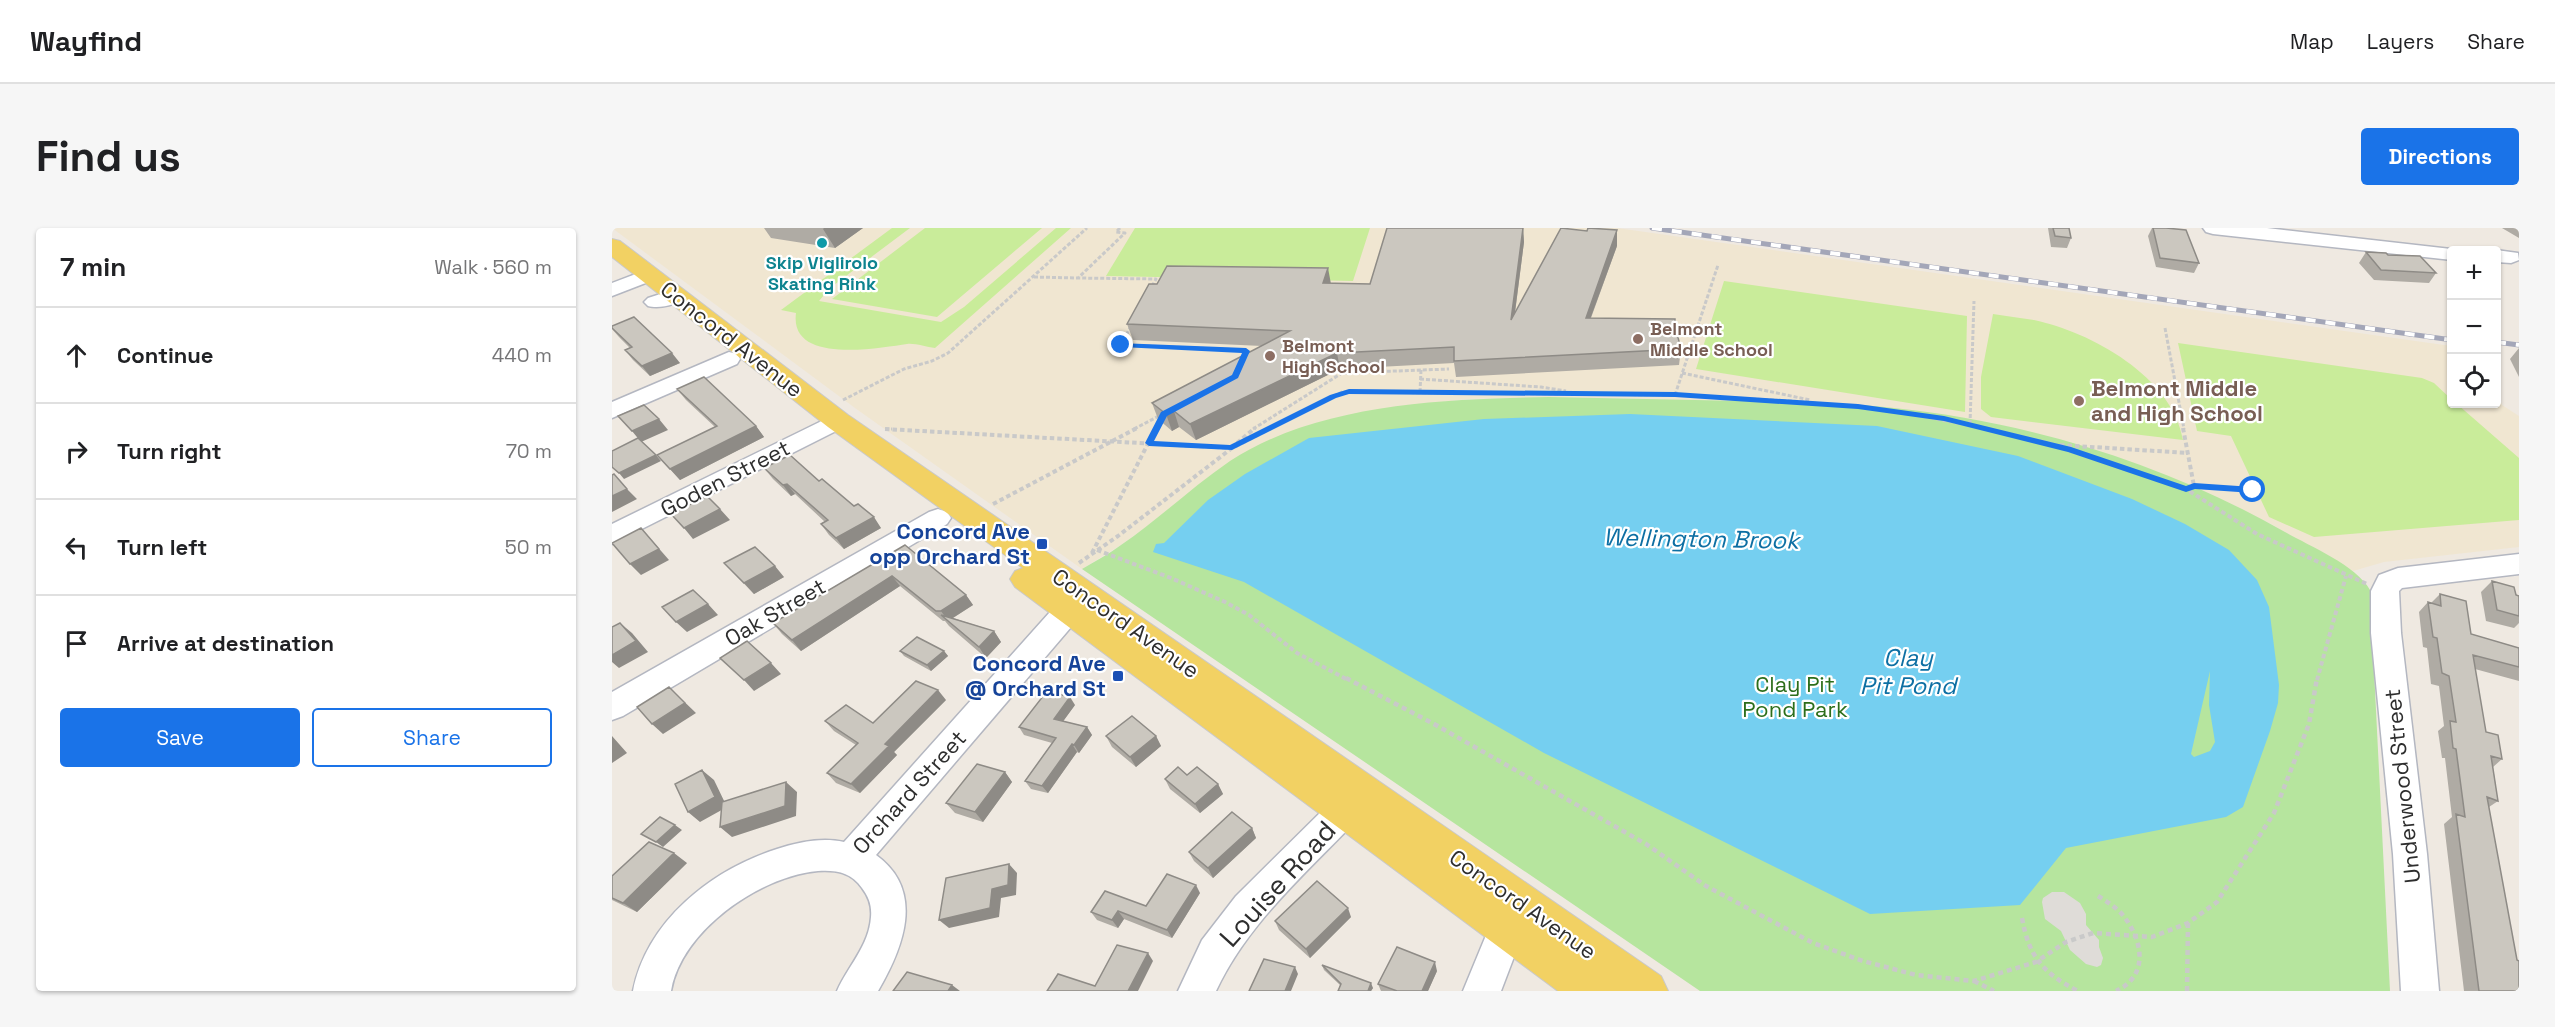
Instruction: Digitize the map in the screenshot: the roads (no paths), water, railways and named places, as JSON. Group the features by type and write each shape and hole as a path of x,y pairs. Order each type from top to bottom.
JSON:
{"main road":[{"name":"Concord Avenue","path":"612,246 626,279 666,299 833,418 1354,801 1512,914 1646,991"},
{"name":"Concord Avenue","path":"666,299 729,359 833,418 938,518 1068,611 1354,801"},
{"name":"Concord Avenue","path":"1512,914 1594,991"}],"street":[{"path":"2213,228 2447,254"},
{"path":"612,411 729,359"},
{"name":"Goden Street","path":"612,535 833,418"},
{"name":"Oak Street","path":"612,707 938,518"},
{"name":"Underwood Street","path":"2420,991 2410,854 2386,633 2385,591 2379,587 2410,576 2519,564"},
{"name":"Orchard Street","path":"652,991 653,982 664,957 680,933 708,903 743,879 788,860 828,855 851,859 1068,611"},
{"name":"Louise Road","path":"1197,991 1215,953 1249,908 1354,801"},
{"path":"851,859 866,866 884,885 890,904 887,935 873,968 856,991"},
{"path":"1482,991 1512,914"}],"water":[{"name":"Clay Pit Pond","path":"1630,414 1877,426 2018,456 2132,499 2185,524 2229,550 2257,580 2269,607 2279,685 2278,703 2243,807 2226,817 2066,848 2020,905 1870,914 1544,753 1244,582 1153,552 1156,544 1164,543 1208,500 1245,474 1309,438 1484,419","holes":["2210,671 2209,705 2215,742 2210,751 2194,757 2191,754"]}],"railway":[{"path":"1652,228 2447,339"},
{"path":"2501,343 2519,345"}],"place":[{"name":"Skip Viglirolo Skating Rink","path":"822,243"},
{"name":"Belmont Middle School","path":"1638,339"},
{"name":"Belmont High School","path":"1270,356"},
{"name":"Belmont Middle and High School","path":"2079,401"},
{"name":"Concord Ave opp Orchard St","path":"1042,544"},
{"name":"Concord Ave @ Orchard St","path":"1118,676"}],"water label":[{"name":"Wellington Brook","path":"1701,539"}],"park label":[{"name":"Clay Pit Pond Park","path":"1795,696"}]}
